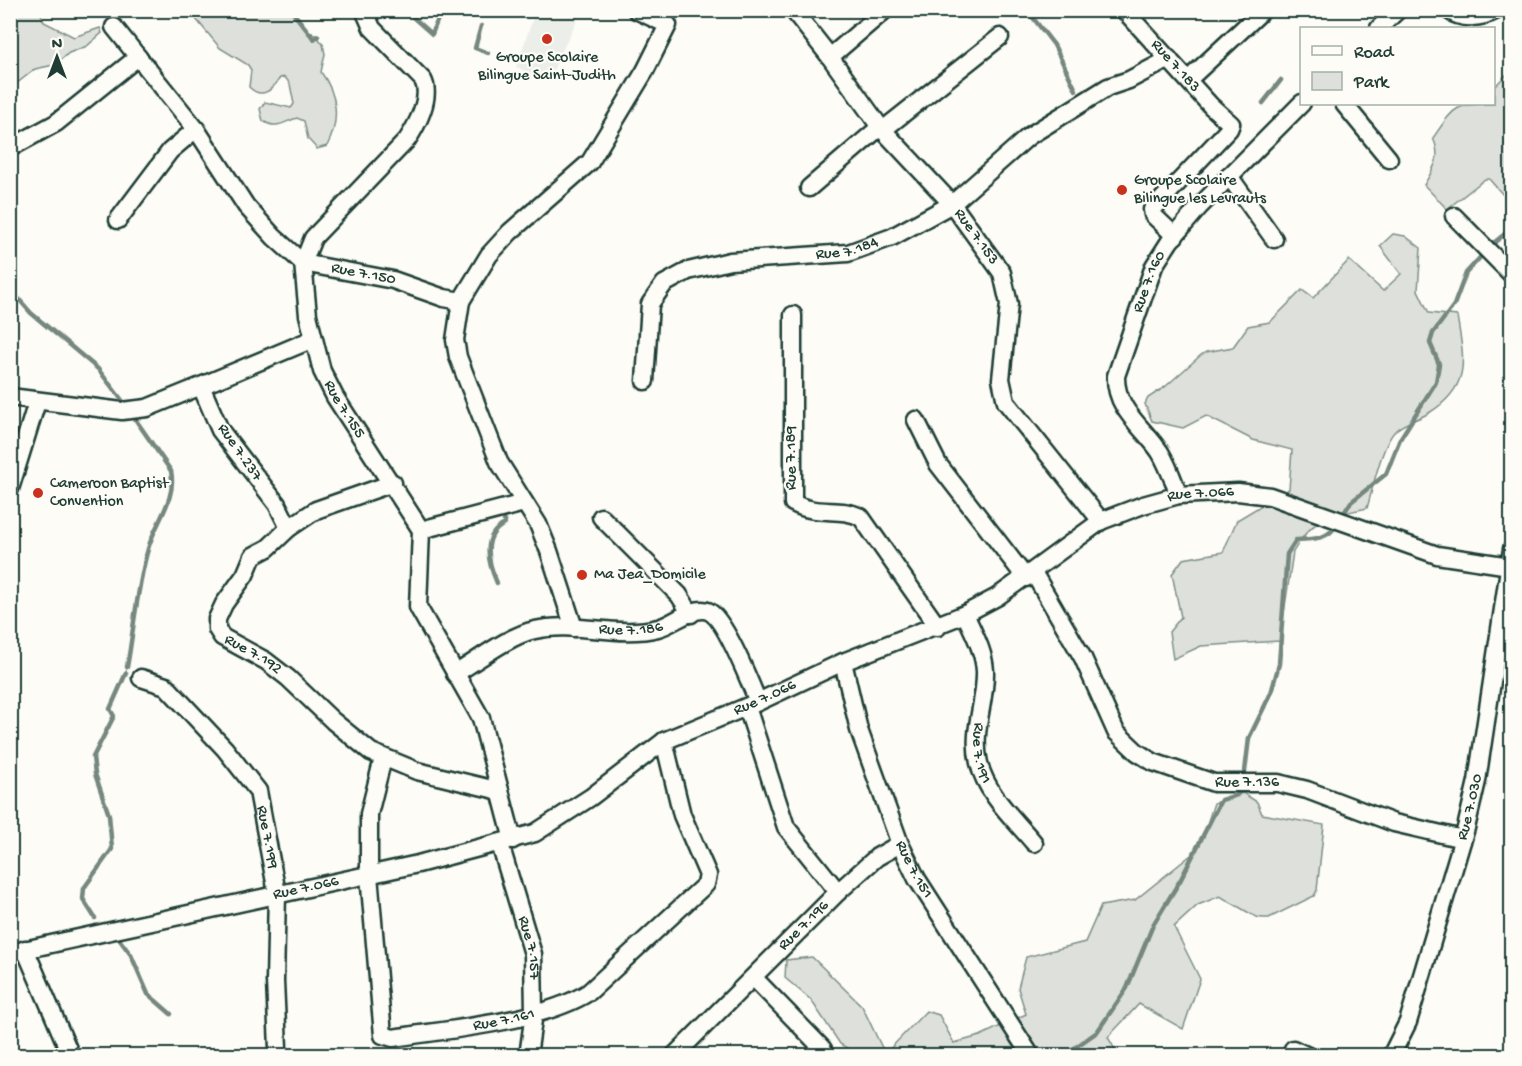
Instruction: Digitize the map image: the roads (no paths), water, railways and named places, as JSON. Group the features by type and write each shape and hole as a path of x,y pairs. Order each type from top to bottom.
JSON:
{"street":[{"path":"114,27 196,129 246,206 274,237 303,263 313,238 332,215 407,140 414,130 426,95 427,88 423,80 372,28 364,10"},
{"path":"574,628 549,551 525,503 500,462 458,357 455,340 461,301 489,255 510,232 584,168 603,143 668,25 636,10"},
{"name":"Rue 7.153","path":"793,10 831,57 882,128 952,204 995,261 1007,289 1009,304 1001,380 1006,402 1101,521"},
{"path":"831,57 885,10"},
{"name":"Rue 7.183","path":"1124,10 1189,79 1211,106 1229,122 1229,129 1152,210 1153,215 1174,236"},
{"path":"1189,79 1263,10"},
{"path":"1380,27 1398,10"},
{"path":"1448,10 1466,17 1480,17 1497,10"},
{"path":"809,188 1000,37"},
{"path":"10,148 56,123 138,57"},
{"name":"Rue 7.184","path":"645,381 650,304 664,284 688,271 730,261 848,253 892,237 952,204 1029,136 1108,87 1129,81 1169,59"},
{"name":"Rue 7.160","path":"1179,495 1166,463 1119,401 1116,376 1154,266 1174,236 1229,176 1300,105"},
{"path":"1345,105 1389,159"},
{"path":"118,220 170,151 196,129"},
{"path":"1229,176 1274,239"},
{"path":"1454,216 1512,275"},
{"name":"Rue 7.150","path":"303,263 393,280 444,298 461,301"},
{"name":"Rue 7.155","path":"303,263 313,339 322,371 335,397 393,483 421,530"},
{"name":"Rue 7.189","path":"793,315 793,503 808,511 840,512 861,518 938,627"},
{"path":"10,397 122,411 147,408 313,339"},
{"name":"Rue 7.237","path":"201,386 220,430 277,504 289,528"},
{"path":"10,489 37,402"},
{"name":"Rue 7.136","path":"916,420 938,464 1030,575 1083,658 1116,732 1132,749 1153,762 1214,783 1259,781 1288,785 1394,823 1463,839"},
{"name":"Rue 7.192","path":"393,483 316,510 289,528 268,548 253,556 245,575 224,604 217,619 217,629 222,637 266,661 288,678 359,743 383,758 417,771 500,791"},
{"name":"Rue 7.066","path":"18,951 277,893 369,875 507,842 560,819 664,741 843,662 938,627 965,614 1030,575 1101,521 1143,505 1179,495 1238,492 1281,499 1437,555 1511,557"},
{"path":"507,842 500,791 481,718 418,607 421,530 525,503"},
{"path":"601,518 679,595 690,614 697,611 710,611 719,621 741,662 752,704"},
{"name":"Rue 7.030","path":"1391,1056 1411,1012 1463,839 1477,781 1511,557"},
{"name":"Rue 7.186","path":"455,674 529,632 574,628 642,631 672,625 690,614"},
{"name":"Rue 7.191","path":"965,614 981,650 985,670 983,701 975,740 979,766 995,796 1034,843"},
{"name":"Rue 7.151","path":"843,662 859,730 900,844 917,879 1032,1056"},
{"name":"Rue 7.199","path":"141,678 166,686 232,756 258,791 277,893 275,981 278,1048"},
{"name":"Rue 7.196","path":"674,1056 838,892 786,827 752,704"},
{"name":"Rue 7.161","path":"383,758 369,814 369,875 376,971 385,1038 472,1026 573,1003 589,992 708,879 681,815 664,741"},
{"name":"Rue 7.157","path":"507,842 533,954 534,1013 528,1056"},
{"path":"838,892 877,857 900,844"},
{"path":"18,951 71,1056"},
{"path":"754,978 823,1049"}],"waterway":[{"path":"291,10 314,39 318,36"},
{"path":"408,10 407,12 432,34 441,11"},
{"path":"1027,10 1054,45 1076,90"},
{"path":"481,26 475,48 488,53"},
{"path":"1263,103 1281,80"},
{"path":"1490,246 1512,228"},
{"path":"1342,516 1351,502 1386,474 1400,439 1436,382 1439,364 1430,343 1433,333 1454,305 1466,273 1485,252"},
{"path":"10,289 31,313 98,369 125,404"},
{"path":"127,667 144,563 151,539 168,501 172,482 171,471 131,413"},
{"path":"497,583 491,567 489,550 492,535 505,524 504,521"},
{"path":"1244,780 1249,738 1271,693 1279,664 1287,554 1296,540 1325,536 1338,523"},
{"path":"95,918 83,899 84,888 112,849 109,815 95,774 93,757 114,716 110,709 126,673"},
{"path":"1063,1056 1097,1032 1127,988 1153,925 1181,879 1221,800 1237,795 1241,787"},
{"path":"116,935 131,955 148,994 171,1014"}],"place":[{"name":"Groupe Scolaire Bilingue Saint-Judith","path":"547,39"},
{"name":"Groupe Scolaire Bilingue les Levrauts","path":"1122,190"},
{"name":"Cameroon Baptist Convention","path":"38,493"},
{"name":"Ma Jea_Domicile","path":"582,575"}]}
